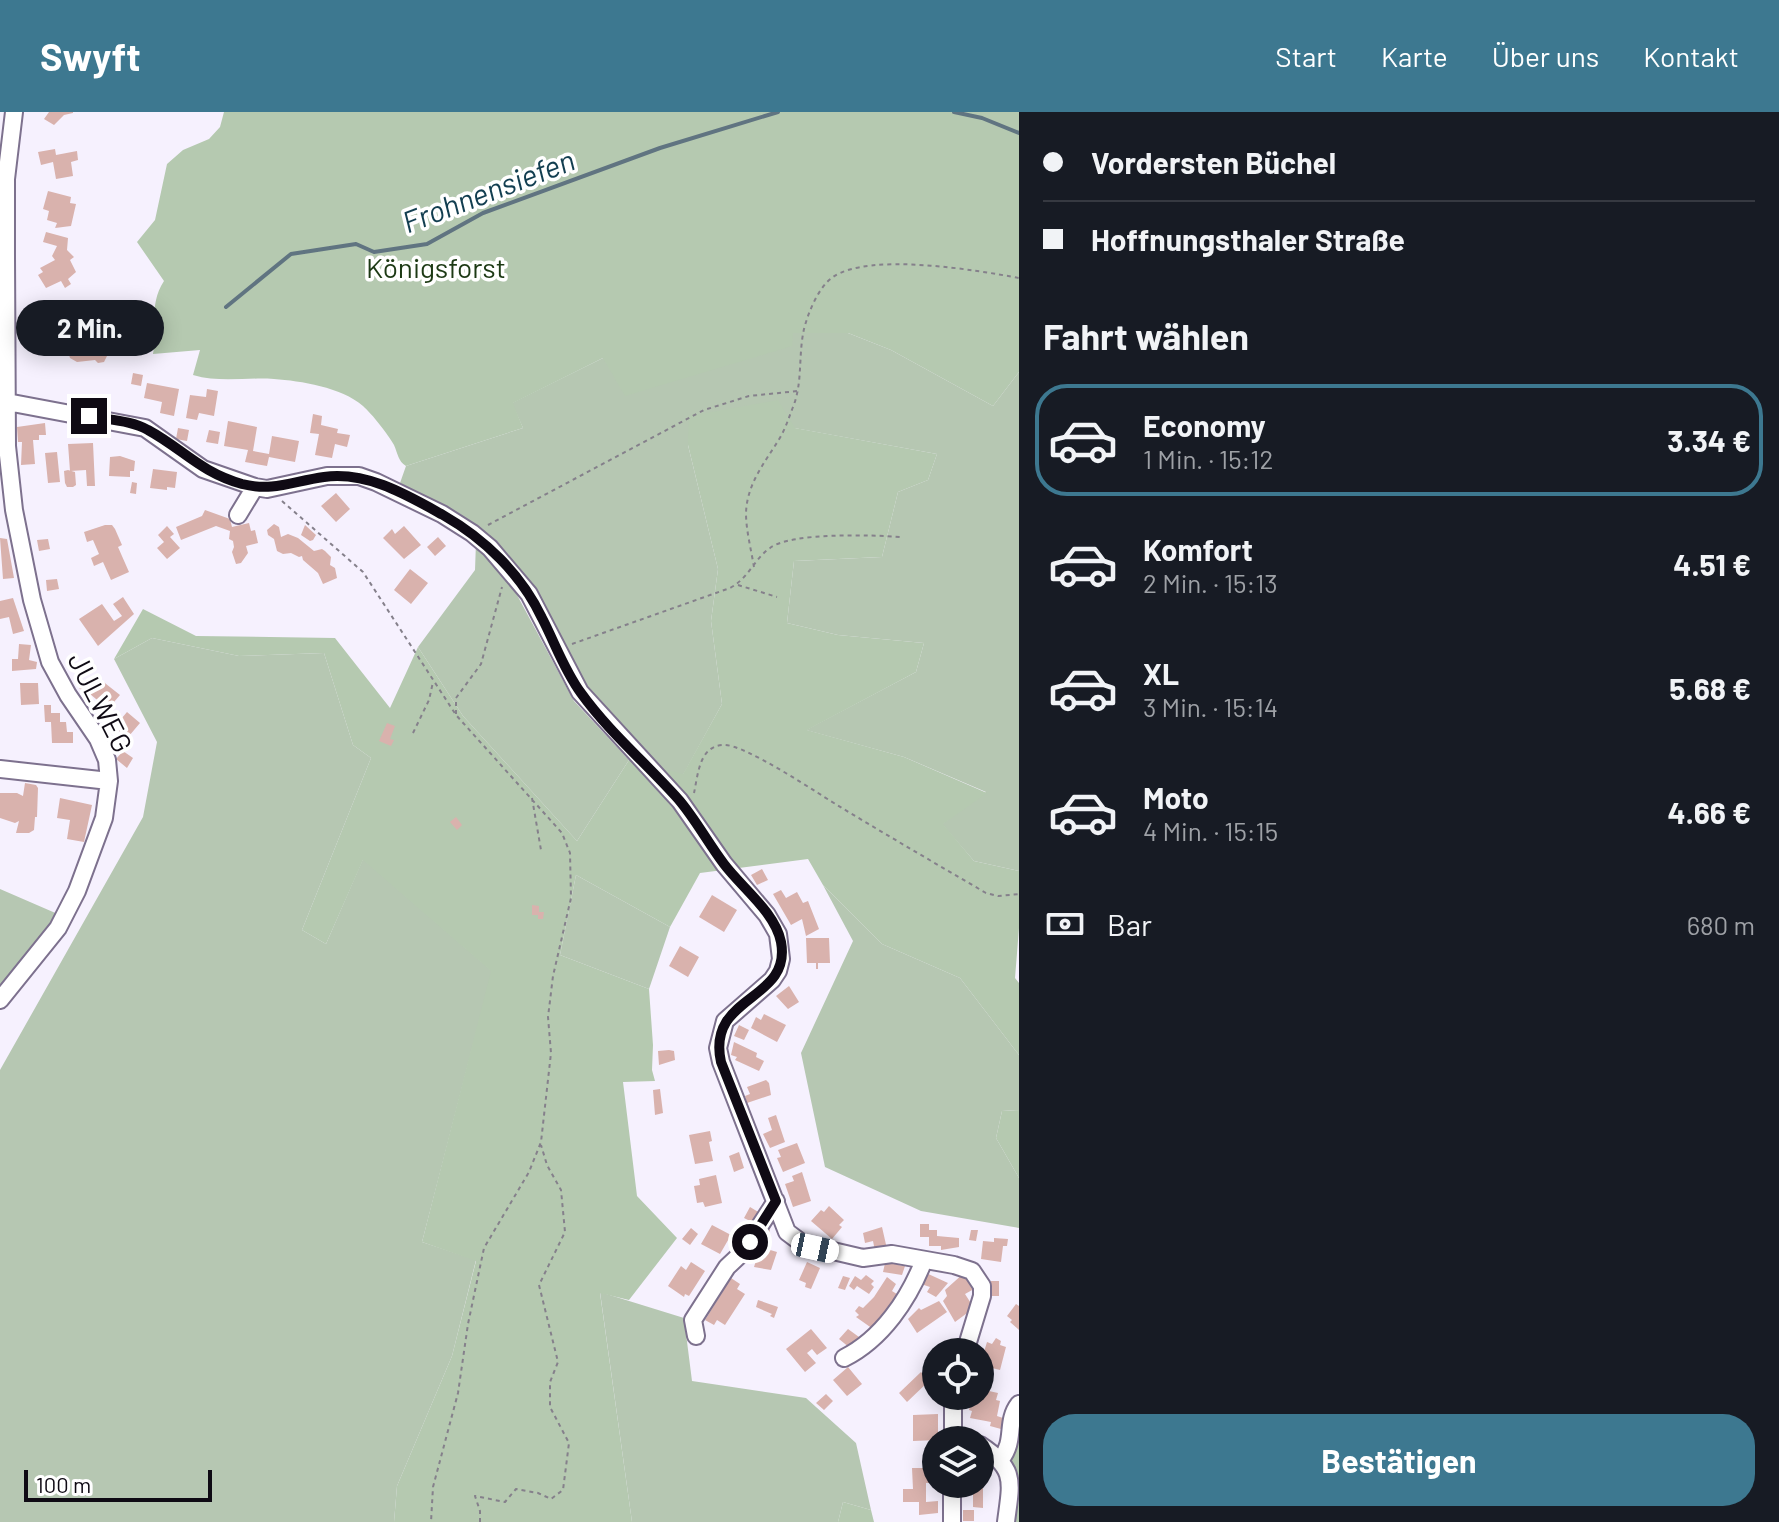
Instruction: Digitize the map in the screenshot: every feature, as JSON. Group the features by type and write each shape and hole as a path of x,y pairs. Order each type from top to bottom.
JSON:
{"street":[{"name":"JULWEG","path":"0,1000 58,928 77,891 104,818 109,781 107,760 98,739 50,662 35,612 14,510 3,434 7,402 6,179 14,112"},
{"path":"7,402 145,428 203,469 261,488 327,476 359,476 418,502 472,533 499,558 529,594 580,692 690,814 724,864 767,915 781,944 778,971 772,980 725,1021 718,1048 787,1232 803,1244 863,1258 892,1254 964,1267 978,1278 982,1286 969,1338"},
{"path":"238,515 261,488"},
{"path":"0,769 109,781"},
{"path":"696,1336 693,1320 727,1267 743,1252 776,1201"},
{"path":"844,1358 862,1349 892,1316 914,1286 924,1260"},
{"path":"1001,1459 1010,1447 1011,1414 1019,1404"},
{"path":"953,1413 953,1426"},
{"path":"953,1413 961,1426"},
{"path":"994,1454 1001,1459 1008,1472 1006,1522"},
{"path":"952,1498 952,1522"}],"path":[{"path":"754,567 746,512 750,496 757,473 782,434 799,391 804,328 829,278 843,271 870,266 933,266 1019,278"},
{"path":"472,533 704,410 749,396 799,391"},
{"path":"261,488 363,572 456,715 562,833 570,853 571,898 553,976 548,1017 551,1053 541,1142 529,1172 484,1248 458,1393 433,1487 431,1522"},
{"path":"556,649 718,594 736,585 768,549 780,542 819,537 901,537"},
{"path":"456,715 456,698 481,664 504,582"},
{"path":"736,585 777,597"},
{"path":"413,733 429,700 433,681"},
{"path":"690,814 701,762 708,750 721,744 732,746 986,893 998,896 1019,894"},
{"path":"531,797 541,850"},
{"path":"480,1522 475,1496 505,1502 516,1489 551,1499 563,1490 569,1443 550,1407 550,1382 558,1362 539,1285 565,1232 561,1190 547,1165 541,1142"}],"green space":[{"name":"Königsforst","path":"224,112 1019,112 1019,372 993,406 891,350 848,333 793,333 792,346 625,396 603,358 513,403 523,428 406,466 375,419 363,406 344,394 296,381 213,379 193,375 200,350 153,354 156,299 164,281 137,242 155,220 167,164 183,150 209,139 220,127"},
{"path":"793,333 848,333 891,350 993,406 1019,372 1019,871 974,861 942,824 986,792 904,757 806,730 916,672 924,643 838,635 787,623 794,561 882,557 898,492 928,480 937,454 794,428 688,445 718,569 711,621 722,704 683,775 653,767 589,692 561,642 488,537 400,483 406,466 523,428 512,403 603,358"},
{"path":"778,400 795,428 937,454 928,480 898,492 882,557 794,561 787,623 838,635 924,643 916,672 807,730 904,757 987,793 943,824 974,861 1019,871 1015,978 1019,983 1019,1055 960,978 882,944 823,885 808,859 700,873 670,927 576,875 560,955 649,989 655,1081 623,1082 637,1196 677,1238 629,1300 600,1293 632,1522 394,1522 397,1486 452,1356 476,1261 422,1242 491,971 363,860 326,944 302,930 371,758 353,745 324,653 239,656 152,638 114,659 143,609 196,636 335,638 390,708 418,647 463,716 577,841 629,760 683,774 722,704 711,621 718,569 688,445 689,416"},
{"path":"476,542 509,580 574,701 629,760 577,841 463,716 418,647 475,570"},
{"path":"152,638 239,656 324,653 353,745 371,758 302,930 326,944 363,859 492,971 422,1242 476,1260 452,1356 397,1486 394,1522 0,1522 0,1070 143,817 157,742 114,659"},
{"path":"576,875 670,927 649,989 560,955"},
{"path":"823,885 882,944 960,978 1019,1055 1019,1110 1002,1111 996,1138 1019,1178 1019,1228 921,1211 825,1167 801,1053 853,941"},
{"path":"0,889 60,915 0,991"},
{"path":"1019,1110 1019,1178 996,1138 1002,1111"},
{"path":"600,1292 684,1318 692,1381 806,1398 856,1443 871,1510 843,1502 838,1522 632,1522"},
{"path":"1019,1394 1019,1522 999,1522 1006,1411"},
{"path":"843,1502 871,1510 874,1522 838,1522"}],"building":[{"path":"49,112 73,113 64,115 54,125 44,119"},
{"path":"55,149 56,155 77,151 78,160 71,162 73,176 56,179 53,162 41,165 38,152"},
{"path":"48,191 71,197 70,203 76,204 71,226 55,228 57,223 47,220 49,211 43,209"},
{"path":"46,232 68,238 67,250 74,257 70,260 76,272 68,279 71,284 65,288 61,281 46,288 38,275 43,272 40,268 55,260 52,256 57,246 43,242"},
{"path":"110,320 117,324 119,332 104,362 77,362 70,358 68,352 71,345 79,339 93,342 100,325"},
{"path":"133,373 143,375 141,386 131,384"},
{"path":"147,383 179,389 174,416 160,413 162,402 144,398"},
{"path":"207,389 218,391 214,416 199,413 197,420 186,418 190,395 206,397"},
{"path":"313,414 322,416 321,425 350,435 347,447 335,444 332,458 315,455 319,434 310,433"},
{"path":"228,421 257,427 253,451 269,454 272,436 299,441 295,462 269,457 267,466 245,462 248,450 224,446"},
{"path":"45,423 46,435 39,435 39,440 33,440 35,464 21,465 22,442 18,442 17,427"},
{"path":"178,428 189,430 187,441 176,439"},
{"path":"209,430 220,432 218,444 206,442"},
{"path":"93,443 95,486 87,486 86,470 70,471 68,444"},
{"path":"57,452 60,482 48,483 45,453"},
{"path":"120,456 135,461 130,477 109,476 110,457"},
{"path":"153,469 177,472 175,488 150,488"},
{"path":"64,471 75,472 76,485 73,487 67,487 65,483"},
{"path":"132,482 137,483 136,494 130,493"},
{"path":"336,493 350,509 336,522 321,506"},
{"path":"205,510 230,519 232,527 249,523 251,531 255,530 258,543 246,546 248,553 241,563 236,564 232,552 233,541 229,539 230,531 216,526 181,540 176,527 202,516"},
{"path":"274,524 279,527 281,537 288,534 314,551 325,551 331,557 330,565 335,568 337,578 323,584 318,573 302,556 277,551 274,539 267,530"},
{"path":"112,525 115,529 122,545 118,547 129,572 111,580 103,562 94,566 91,558 99,554 93,540 87,542 84,532"},
{"path":"305,525 316,535 313,540 301,535"},
{"path":"167,526 174,534 170,537 180,548 167,559 157,548 164,542 158,535"},
{"path":"404,526 421,545 404,559 383,538 392,529 395,534"},
{"path":"438,537 446,546 435,556 427,547"},
{"path":"0,538 7,539 14,578 3,579"},
{"path":"48,539 50,549 39,551 37,540"},
{"path":"410,569 428,583 411,604 394,590"},
{"path":"57,579 59,589 47,591 46,580"},
{"path":"123,597 134,614 98,646 79,619 102,604 114,621 122,616 113,604"},
{"path":"13,598 24,631 13,634 9,617 0,619 0,601"},
{"path":"19,644 31,645 29,660 37,662 36,669 12,671 12,659 18,659"},
{"path":"86,679 91,683 83,691 79,688"},
{"path":"101,680 120,695 108,709 90,694"},
{"path":"20,683 38,683 39,704 21,705"},
{"path":"44,705 51,705 51,713 60,713 60,722 66,722 67,732 73,732 73,743 52,743 51,722 45,722"},
{"path":"127,712 140,723 129,736 119,731 116,725"},
{"path":"387,723 395,726 391,746 379,741"},
{"path":"123,751 133,758 127,768 116,759"},
{"path":"25,783 38,788 37,817 34,830 16,833 19,821 15,823 0,818 0,793 23,796"},
{"path":"60,798 92,805 84,842 67,839 70,820 57,818"},
{"path":"456,817 462,825 457,830 450,822"},
{"path":"762,869 768,880 757,885 751,875"},
{"path":"781,890 786,898 797,892 803,903 808,901 819,929 806,936 802,919 791,925 773,894"},
{"path":"712,895 737,910 724,932 699,917"},
{"path":"532,905 539,906 539,912 544,912 543,919 532,915"},
{"path":"806,938 829,938 830,963 818,963 816,969 816,963 807,963"},
{"path":"680,946 699,957 688,977 669,966"},
{"path":"789,986 799,1002 788,1009 776,996"},
{"path":"764,1014 786,1025 777,1042 751,1028 756,1017 761,1020"},
{"path":"739,1025 749,1030 744,1040 734,1036"},
{"path":"734,1042 757,1053 756,1057 764,1061 759,1071 735,1060 737,1057 731,1055"},
{"path":"658,1051 674,1051 675,1060 659,1065"},
{"path":"766,1080 771,1095 747,1103 745,1096 750,1094 747,1087"},
{"path":"660,1089 663,1113 655,1115 653,1090"},
{"path":"776,1115 785,1142 770,1148 763,1134 772,1130 768,1118"},
{"path":"710,1131 713,1161 695,1164 689,1135"},
{"path":"797,1143 805,1163 783,1172 777,1158 781,1157 778,1150"},
{"path":"739,1152 744,1168 734,1172 729,1156"},
{"path":"802,1172 811,1201 793,1207 785,1184 794,1181 792,1176"},
{"path":"716,1175 722,1203 705,1207 703,1202 697,1203 694,1186 700,1185 699,1179"},
{"path":"829,1206 844,1220 832,1239 811,1221"},
{"path":"750,1207 760,1213 754,1223 744,1218"},
{"path":"920,1224 929,1224 929,1230 937,1230 937,1236 959,1238 959,1247 941,1250 941,1246 929,1246 929,1237 920,1237"},
{"path":"712,1225 731,1235 720,1254 701,1244"},
{"path":"882,1227 887,1249 875,1251 873,1241 865,1243 863,1233"},
{"path":"691,1228 698,1234 690,1245 682,1239"},
{"path":"765,1228 770,1230 765,1245 760,1243"},
{"path":"971,1230 978,1230 976,1241 969,1240"},
{"path":"994,1238 1008,1239 1007,1246 1003,1246 1001,1262 981,1259 983,1241 994,1242"},
{"path":"760,1247 777,1252 771,1270 754,1267"},
{"path":"886,1259 905,1266 902,1275 883,1272"},
{"path":"691,1262 705,1271 689,1296 685,1294 684,1297 668,1286 681,1266 686,1270"},
{"path":"807,1262 820,1268 811,1289 799,1280"},
{"path":"924,1272 948,1283 936,1297 927,1292 930,1287 918,1283"},
{"path":"964,1273 974,1289 965,1294 974,1308 955,1322 943,1301 947,1296 945,1290"},
{"path":"866,1275 874,1281 869,1294 857,1286 854,1290 849,1286 855,1276 861,1280"},
{"path":"843,1276 850,1278 845,1290 838,1288"},
{"path":"887,1277 896,1284 892,1291 900,1296 873,1329 856,1317 859,1315 855,1311 874,1297"},
{"path":"731,1278 740,1284 737,1289 745,1294 725,1325 717,1320 714,1325 705,1320"},
{"path":"991,1281 999,1281 999,1296 991,1296"},
{"path":"758,1300 778,1307 774,1318 756,1307"},
{"path":"939,1301 947,1312 917,1333 908,1319 919,1308 921,1310"},
{"path":"1016,1304 1019,1306 1019,1330 1007,1316"},
{"path":"811,1329 827,1348 817,1355 812,1349 807,1353 816,1363 805,1372 786,1349"},
{"path":"848,1329 859,1337 850,1348 839,1339"},
{"path":"996,1338 1001,1341 1000,1345 1006,1347 1000,1370 994,1368"},
{"path":"848,1367 862,1384 847,1396 833,1380"},
{"path":"921,1372 922,1388 907,1402 899,1393"},
{"path":"994,1392 998,1393 997,1416 1003,1418 1001,1429 990,1426 991,1422 970,1418 972,1411 969,1410 994,1410"},
{"path":"826,1394 833,1401 824,1410 816,1403"},
{"path":"938,1414 938,1426 922,1426 922,1441 913,1441 913,1415"},
{"path":"912,1468 922,1468 922,1498 926,1498 926,1502 938,1501 938,1513 919,1515 919,1502 903,1502 903,1489 913,1489"},
{"path":"973,1498 983,1498 983,1508 973,1507"},
{"path":"963,1510 974,1510 974,1521 963,1521"}],"waterway":[{"name":"Frohnensiefen","path":"226,307 291,254 356,244 374,252 427,244 483,213 660,148 778,112"},
{"path":"954,112 982,118 1019,133"}],"route":[{"path":"89,416 145,428 203,469 255,487 267,489 346,475 376,482 442,514 472,533 490,548 529,594 580,692 680,801 724,864 767,915 778,934 781,959 778,971 762,990 725,1021 718,1048 776,1201 750,1242"}]}
